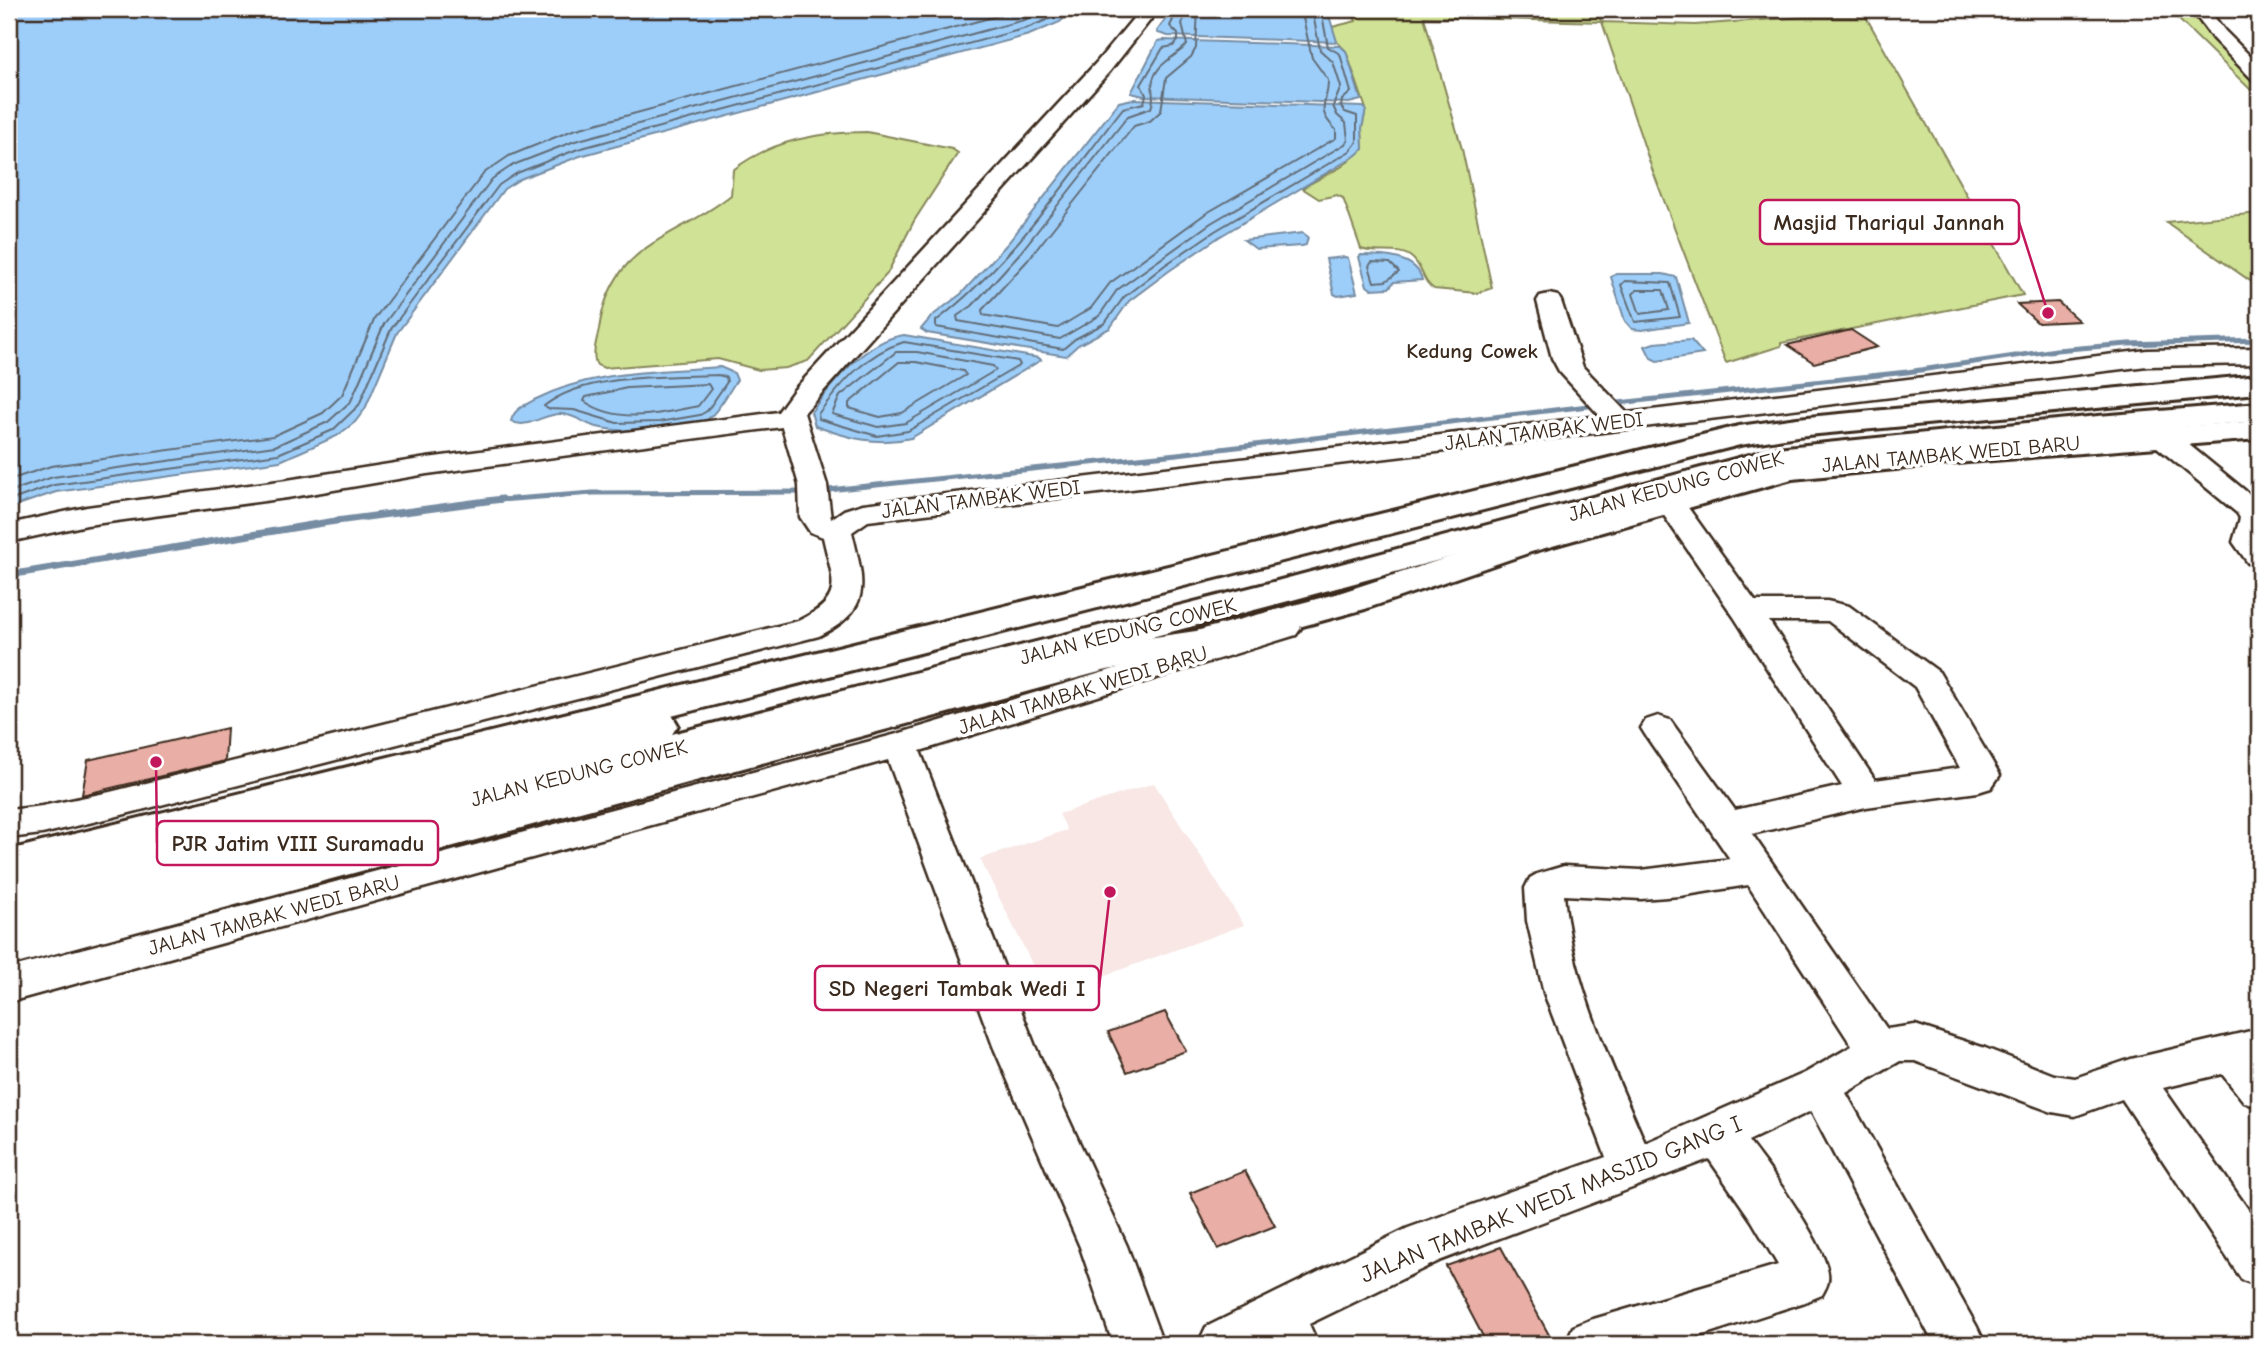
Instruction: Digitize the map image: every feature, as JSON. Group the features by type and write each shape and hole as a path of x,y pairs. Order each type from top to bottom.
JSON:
{"main road":[{"path":"9,867 1739,436 1797,427 2259,384"},
{"name":"JALAN KEDUNG COWEK","path":"9,891 1749,445 1805,436 2259,396"},
{"name":"JALAN KEDUNG COWEK","path":"9,920 1270,595 1776,458 2098,425 2259,412"},
{"path":"2161,436 2259,430"},
{"name":"JALAN TAMBAK WEDI BARU","path":"1352,601 1519,545 1670,501 1817,465 2161,436"},
{"path":"9,948 1107,657 1196,643 1352,601"}],"street":[{"path":"9,824 42,820 175,789 808,629 836,615 846,603 849,588 836,532 820,526 815,517 813,496 791,413 803,396 1103,67 1150,9"},
{"path":"2199,9 2219,35 2259,75"},
{"path":"1549,301 1565,358 1579,380 1609,410"},
{"name":"JALAN TAMBAK WEDI","path":"836,532 846,520 863,513 1609,410 2147,358 2259,356"},
{"path":"2100,363 2144,395"},
{"path":"9,533 87,516 792,418"},
{"path":"2161,436 2249,508 2255,518 2248,542 2259,556"},
{"path":"1670,501 1866,794"},
{"name":"JALAN TAMBAK WEDI BARU","path":"9,985 900,745 1234,645 1319,616 1352,601"},
{"path":"1726,826 1866,794 1978,779 1982,775 1927,680 1838,613 1746,611"},
{"path":"1658,728 1757,869 1879,1052"},
{"path":"900,745 1031,1090 1104,1248 1129,1310 1138,1344"},
{"path":"1633,1167 1579,1032 1553,955 1544,907 1544,888 1564,881 1612,885 1669,885 1757,869"},
{"name":"JALAN TAMBAK WEDI MASJID GANG I","path":"1223,1344 1286,1329 1425,1244 1685,1150 1820,1086 1894,1044 1915,1042 2059,1095 2081,1095 2131,1077 2245,1050"},
{"path":"2245,1050 2259,1089"},
{"path":"2131,1077 2259,1264"},
{"path":"1820,1086 1960,1344"},
{"path":"1590,1344 1805,1279 1805,1273 1790,1242 1752,1181 1717,1135"}],"shaded area":[{"path":"1154,783 1244,925 1048,996 980,859 1067,830 1059,814"}],"green space":[{"path":"1351,9 1591,9 1603,22 1695,25 1803,17 1866,17 2023,295 1781,343 1781,346 1726,363 1652,169 1602,22 1424,17 1462,149 1492,288 1477,293 1434,289 1415,261 1406,254 1361,249 1343,198 1337,195 1319,199 1302,188 1341,167 1363,149 1362,128 1366,109 1346,51 1337,42 1332,27 1356,21"},
{"path":"2202,13 2219,35 2259,75 2259,98 2173,14"},
{"path":"867,132 952,149 958,153 914,221 887,274 808,361 786,368 759,370 718,359 604,368 597,365 594,352 597,338 606,300 617,277 631,260 649,246 731,195 733,170 764,151 797,140 831,134"},
{"path":"2259,213 2259,287 2166,222"}],"water":[{"path":"9,9 1075,9 1060,22 1029,35 580,156 520,179 504,189 397,333 365,409 355,422 337,436 280,461 56,492 9,508"},
{"path":"1173,9 1327,9 1337,42 1168,36 1158,33"},
{"path":"1158,41 1340,46 1346,51 1361,100 1349,103 1144,96 1131,93"},
{"path":"1133,99 1363,107 1366,109 1362,128 1363,149 1219,237 1169,271 1129,301 1110,328 1078,345 1066,356 927,333 921,329 932,316 961,294 1008,243 1119,102"},
{"path":"1303,233 1308,237 1306,245 1302,246 1256,249 1244,240"},
{"path":"1359,257 1398,258 1413,266 1422,280 1394,282 1389,288 1371,289 1367,286"},
{"path":"1348,258 1357,293 1338,296 1334,294 1326,259"},
{"path":"1616,274 1663,274 1676,277 1689,323 1632,329 1625,321 1611,277"},
{"path":"904,335 1041,360 911,438 863,440 815,426 811,412 851,364 876,345"},
{"path":"1691,340 1703,354 1657,361 1651,358 1645,346 1654,343"},
{"path":"720,367 734,373 737,380 708,419 686,427 637,431 607,429 562,414 523,424 511,421 517,411 534,400 579,383 625,374"}],"building":[{"path":"2058,302 2079,321 2038,323 2017,304"},
{"path":"1851,330 1877,347 1814,363 1787,345"},
{"path":"227,728 225,761 82,795 88,760"},
{"path":"1165,1012 1186,1051 1127,1072 1108,1032"},
{"path":"1245,1171 1275,1226 1218,1249 1190,1193"},
{"path":"1501,1247 1554,1344 1487,1344 1446,1266"}],"waterway":[{"path":"1609,404 1907,372 2056,350 2128,344 2259,340"},
{"path":"819,491 1177,454 1597,405"},
{"path":"488,501 593,493 808,492"},
{"path":"488,501 502,499"},
{"path":"9,575 329,522 488,501"}],"place":[{"name":"Masjid Thariqul Jannah","path":"2048,313"},
{"name":"PJR Jatim VIII Suramadu","path":"156,762"},
{"name":"SD Negeri Tambak Wedi I","path":"1110,892"}],"district":[{"name":"Kedung Cowek","path":"1472,351"}]}
